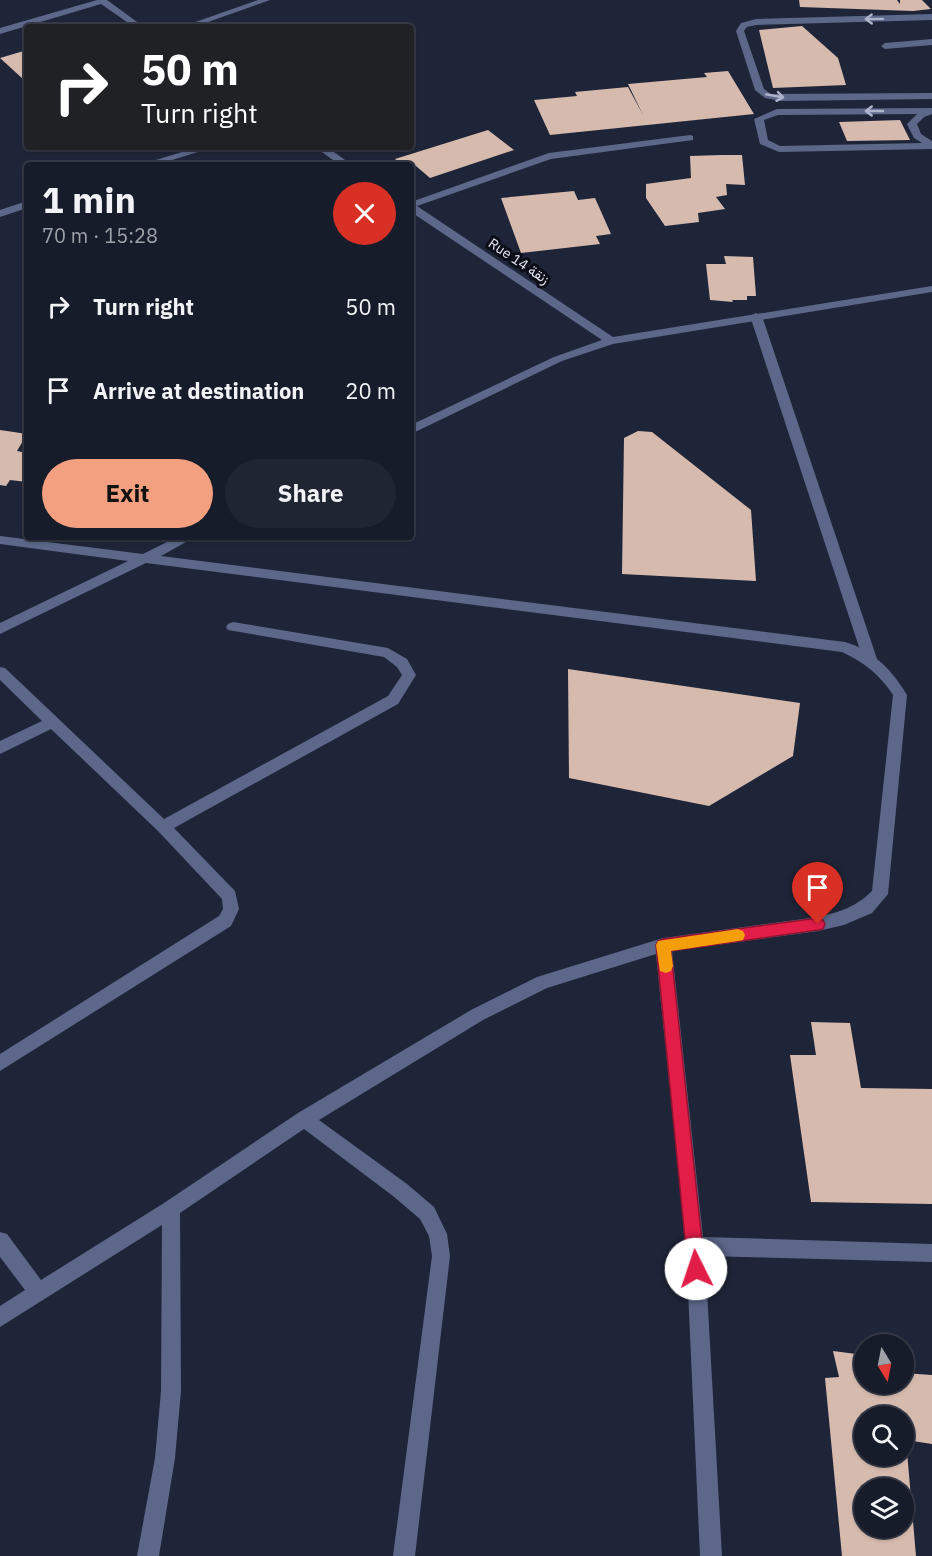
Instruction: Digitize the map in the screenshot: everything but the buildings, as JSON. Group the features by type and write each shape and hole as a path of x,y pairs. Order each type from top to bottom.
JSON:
{"street":[{"path":"193,24 266,0"},
{"path":"0,31 102,1 136,24"},
{"path":"932,17 756,22 744,25 740,31 760,90 768,96 781,98 932,96"},
{"path":"885,46 932,42"},
{"path":"842,111 846,122"},
{"path":"932,111 770,113 759,119 763,142 778,149 856,144 932,145"},
{"path":"932,111 921,115 912,124 917,136 932,145"},
{"path":"414,205 549,156 690,138"},
{"path":"156,162 198,150"},
{"path":"324,150 342,162"},
{"path":"0,214 24,205"},
{"name":"Rue 14 زنقة","path":"414,208 610,341"},
{"path":"414,429 558,359 610,341 932,289"},
{"path":"756,316 870,659"},
{"path":"0,540 845,647 870,659 888,674 900,695 880,894 866,908 844,918 818,924 663,945 543,982 477,1015 304,1119 171,1209 0,1317"},
{"path":"0,629 182,540"},
{"path":"164,827 393,700 409,675 402,663 388,653 233,627"},
{"path":"0,672 164,827 229,896 231,913 225,921 0,1063"},
{"path":"0,748 53,723"},
{"path":"663,945 695,1246 711,1556"},
{"path":"304,1119 427,1213 438,1234 441,1256 404,1556"},
{"path":"148,1556 165,1458 171,1391 171,1209"},
{"path":"0,1241 38,1292"},
{"path":"695,1246 932,1252"}],"slow traffic":[{"path":"666,966 663,945 738,935"}],"route":[{"path":"696,1269 663,945 818,924"}]}
